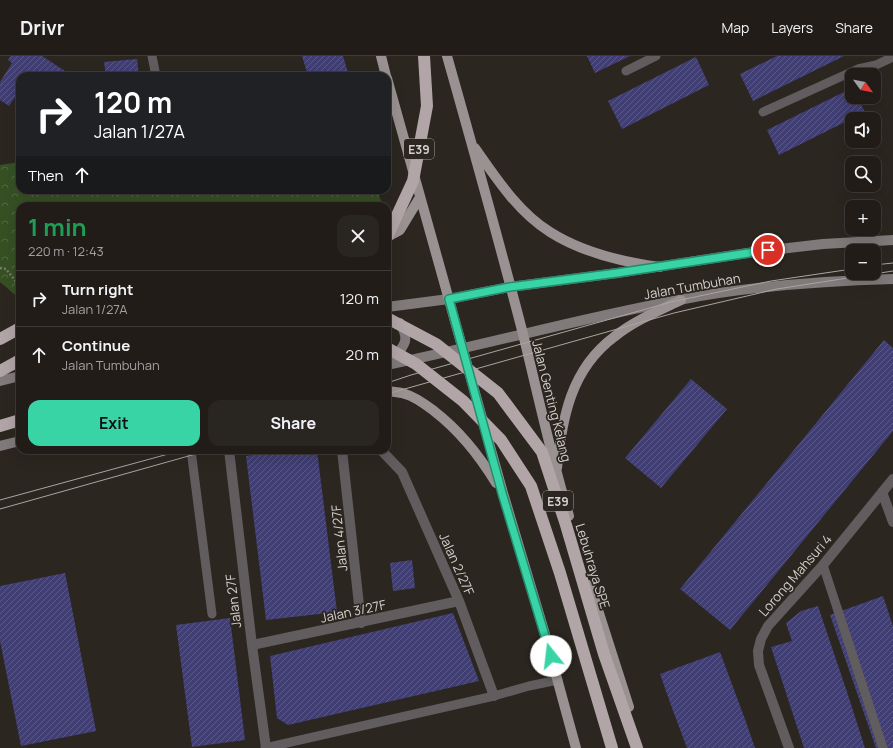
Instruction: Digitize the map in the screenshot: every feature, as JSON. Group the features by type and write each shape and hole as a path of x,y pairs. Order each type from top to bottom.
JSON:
{"highway":[{"name":"E39","path":"391,228 413,181 427,106 424,56"},
{"name":"Lebuhraya SPE","path":"391,318 436,344 498,393 542,452 566,525 604,654 637,748"},
{"path":"0,339 16,330"},
{"name":"E39","path":"391,350 416,364 463,401 501,440 531,486 560,573 612,748"},
{"path":"0,371 16,362"},
{"path":"0,426 16,421"}],"main road":[{"path":"381,56 386,72"},
{"name":"Jalan Genting Kelang","path":"447,56 523,334 557,475 606,637 642,748"},
{"path":"391,92 502,493 558,680 576,748"},
{"path":"471,142 498,181 518,205 550,232 574,245 596,253 637,264 660,267"},
{"path":"391,235 400,230 420,197"},
{"name":"Jalan Tumbuhan","path":"391,306 449,299 510,287 660,267 754,252 823,244 893,240"},
{"name":"Jalan Tumbuhan","path":"391,364 463,349 568,323 681,300 795,284 893,280"},
{"path":"557,475 562,429 568,401 573,389 590,361 613,337 646,317 681,300"},
{"path":"391,317 397,319 406,333 404,346 391,361"},
{"path":"0,381 16,377"},
{"path":"391,392 405,394 424,404 444,419 471,446 502,493"},
{"path":"0,446 16,442"}],"street":[{"name":"Jalan 27F","path":"229,454 266,748"},
{"name":"Jalan 4/27F","path":"342,454 361,623"},
{"name":"Jalan 2/27F","path":"385,454 402,472 459,601 494,696"},
{"name":"Lorong Mahsuri 4","path":"789,748 759,665 758,651 761,639 768,626 823,565 893,479"},
{"path":"882,492 893,522"},
{"name":"Jalan 3/27F","path":"252,645 459,601"}],"lane":[{"path":"152,56 155,72"},
{"path":"626,71 656,56"},
{"path":"763,112 858,69 876,65 893,57"},
{"path":"192,454 212,614"},
{"path":"823,565 883,748"},
{"path":"266,748 558,680"}],"path":[{"path":"0,268 6,269 16,282"}],"green space":[{"path":"16,163 16,194 378,194 382,202 16,202 16,296 0,282 0,165"}],"building":[{"path":"11,56 42,56 66,72 16,72 16,96 9,106 0,100 0,82 12,63 8,60"},
{"path":"302,56 343,56 348,72 307,72"},
{"path":"587,56 630,56 595,73"},
{"path":"777,56 844,56 753,101 740,74"},
{"path":"696,57 709,85 622,129 608,101"},
{"path":"137,59 139,72 105,72 104,62"},
{"path":"845,91 845,104 861,104 865,112 845,112 845,122 779,155 767,130"},
{"path":"884,340 893,348 893,431 730,630 680,589"},
{"path":"691,379 727,409 661,488 625,458"},
{"path":"262,454 317,454 337,612 266,620 246,456"},
{"path":"412,560 415,588 393,591 390,563"},
{"path":"65,573 96,731 21,746 0,641 0,586"},
{"path":"883,596 893,626 893,748 876,748 830,615"},
{"path":"818,606 865,748 804,748 771,647 792,641 786,623 801,611"},
{"path":"453,613 479,681 288,725 277,718 270,656"},
{"path":"230,618 245,740 192,747 176,625"},
{"path":"720,652 755,748 687,748 672,708 660,674"}],"tram line":[{"path":"881,264 893,263"},
{"path":"391,382 671,302 771,281 845,270"},
{"path":"391,393 674,313 777,289 893,271"},
{"path":"0,500 168,454"},
{"path":"0,509 196,454"}],"route":[{"path":"551,656 502,493 449,299 510,287 617,273 768,250"}]}
